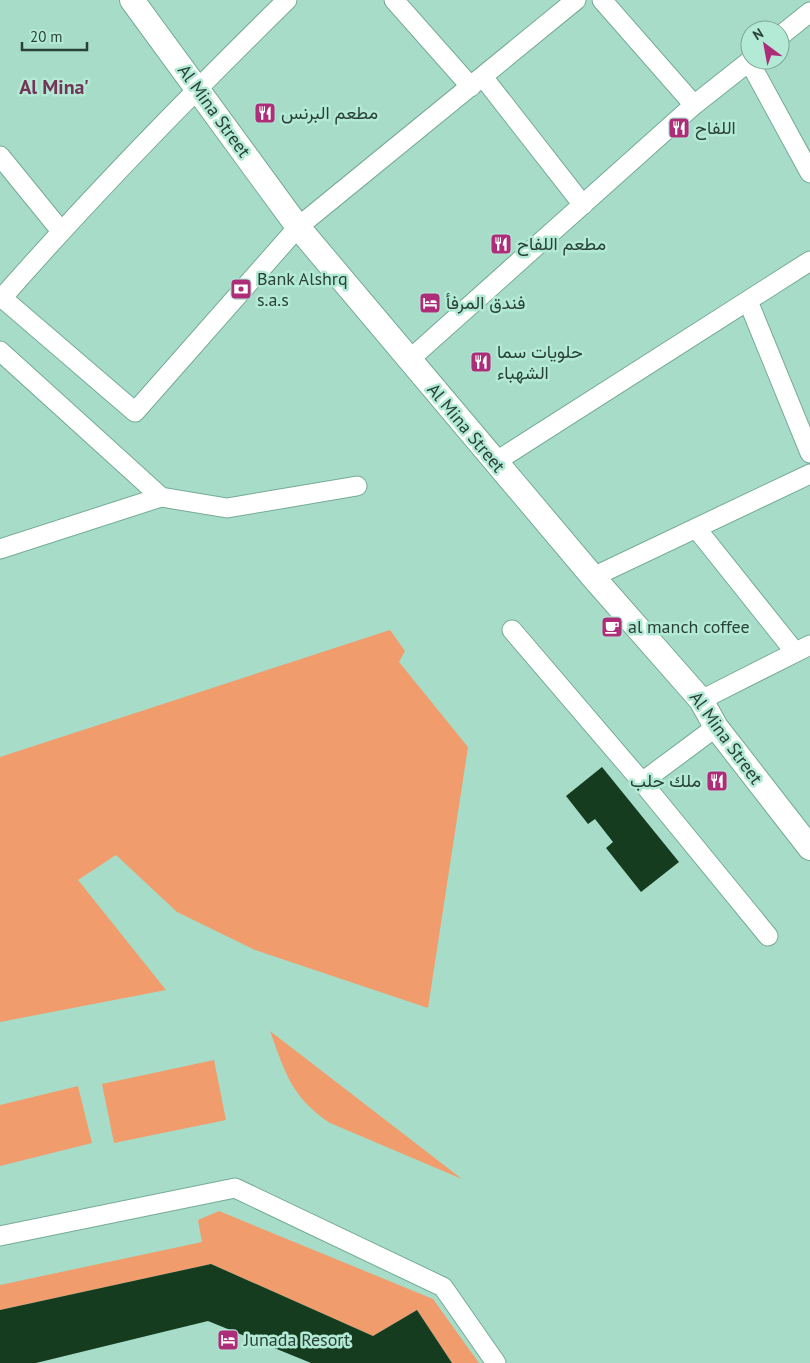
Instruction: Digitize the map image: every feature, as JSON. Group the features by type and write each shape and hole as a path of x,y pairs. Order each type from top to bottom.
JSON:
{"street":[{"name":"Al Mina Street","path":"132,0 298,227 495,462 701,700 716,727 810,848"},
{"path":"287,0 197,88 1,297 135,412 298,227 576,0"},
{"path":"394,0 477,82 583,205"},
{"path":"602,0 694,105"},
{"path":"790,28 810,12"},
{"path":"409,360 694,105 740,69"},
{"path":"755,70 810,173"},
{"path":"0,156 61,231"},
{"path":"495,462 810,261"},
{"path":"748,300 810,453"},
{"path":"0,350 161,497"},
{"path":"593,577 810,474"},
{"path":"0,549 161,497 227,508 357,486"},
{"path":"696,528 802,648 701,700"},
{"path":"512,630 642,782 768,936"},
{"path":"642,782 716,727"},
{"path":"0,1236 236,1188 443,1287 496,1363"}],"shaded area":[{"path":"390,630 405,651 399,662 468,747 428,1008 255,950 177,912 116,855 78,880 166,990 0,1022 0,757"},
{"path":"270,1031 462,1179 330,1123 317,1113 306,1103 291,1083"},
{"path":"214,1060 226,1120 114,1143 102,1084"},
{"path":"78,1086 92,1143 0,1166 0,1105"},
{"path":"219,1211 433,1299 479,1363 452,1363 417,1310 373,1336 211,1264 0,1310 0,1285 202,1242 198,1220"}],"building":[{"path":"602,767 679,862 641,892 606,848 613,842 595,819 588,824 566,796"},
{"path":"211,1264 373,1336 417,1310 452,1363 311,1363 208,1321 36,1363 0,1363 0,1310"}],"place":[{"name":"مطعم البرنس","path":"265,113"},
{"name":"اللفاح","path":"679,128"},
{"name":"مطعم اللفاح","path":"501,244"},
{"name":"Bank Alshrq s.a.s","path":"241,289"},
{"name":"فندق المرفأ","path":"430,303"},
{"name":"حلويات سما الشهباء","path":"481,362"},
{"name":"al manch coffee","path":"612,627"},
{"name":"ملك حلب","path":"717,781"},
{"name":"Junada Resort","path":"228,1340"}],"district":[{"name":"Al Mina'","path":"54,87"}]}
